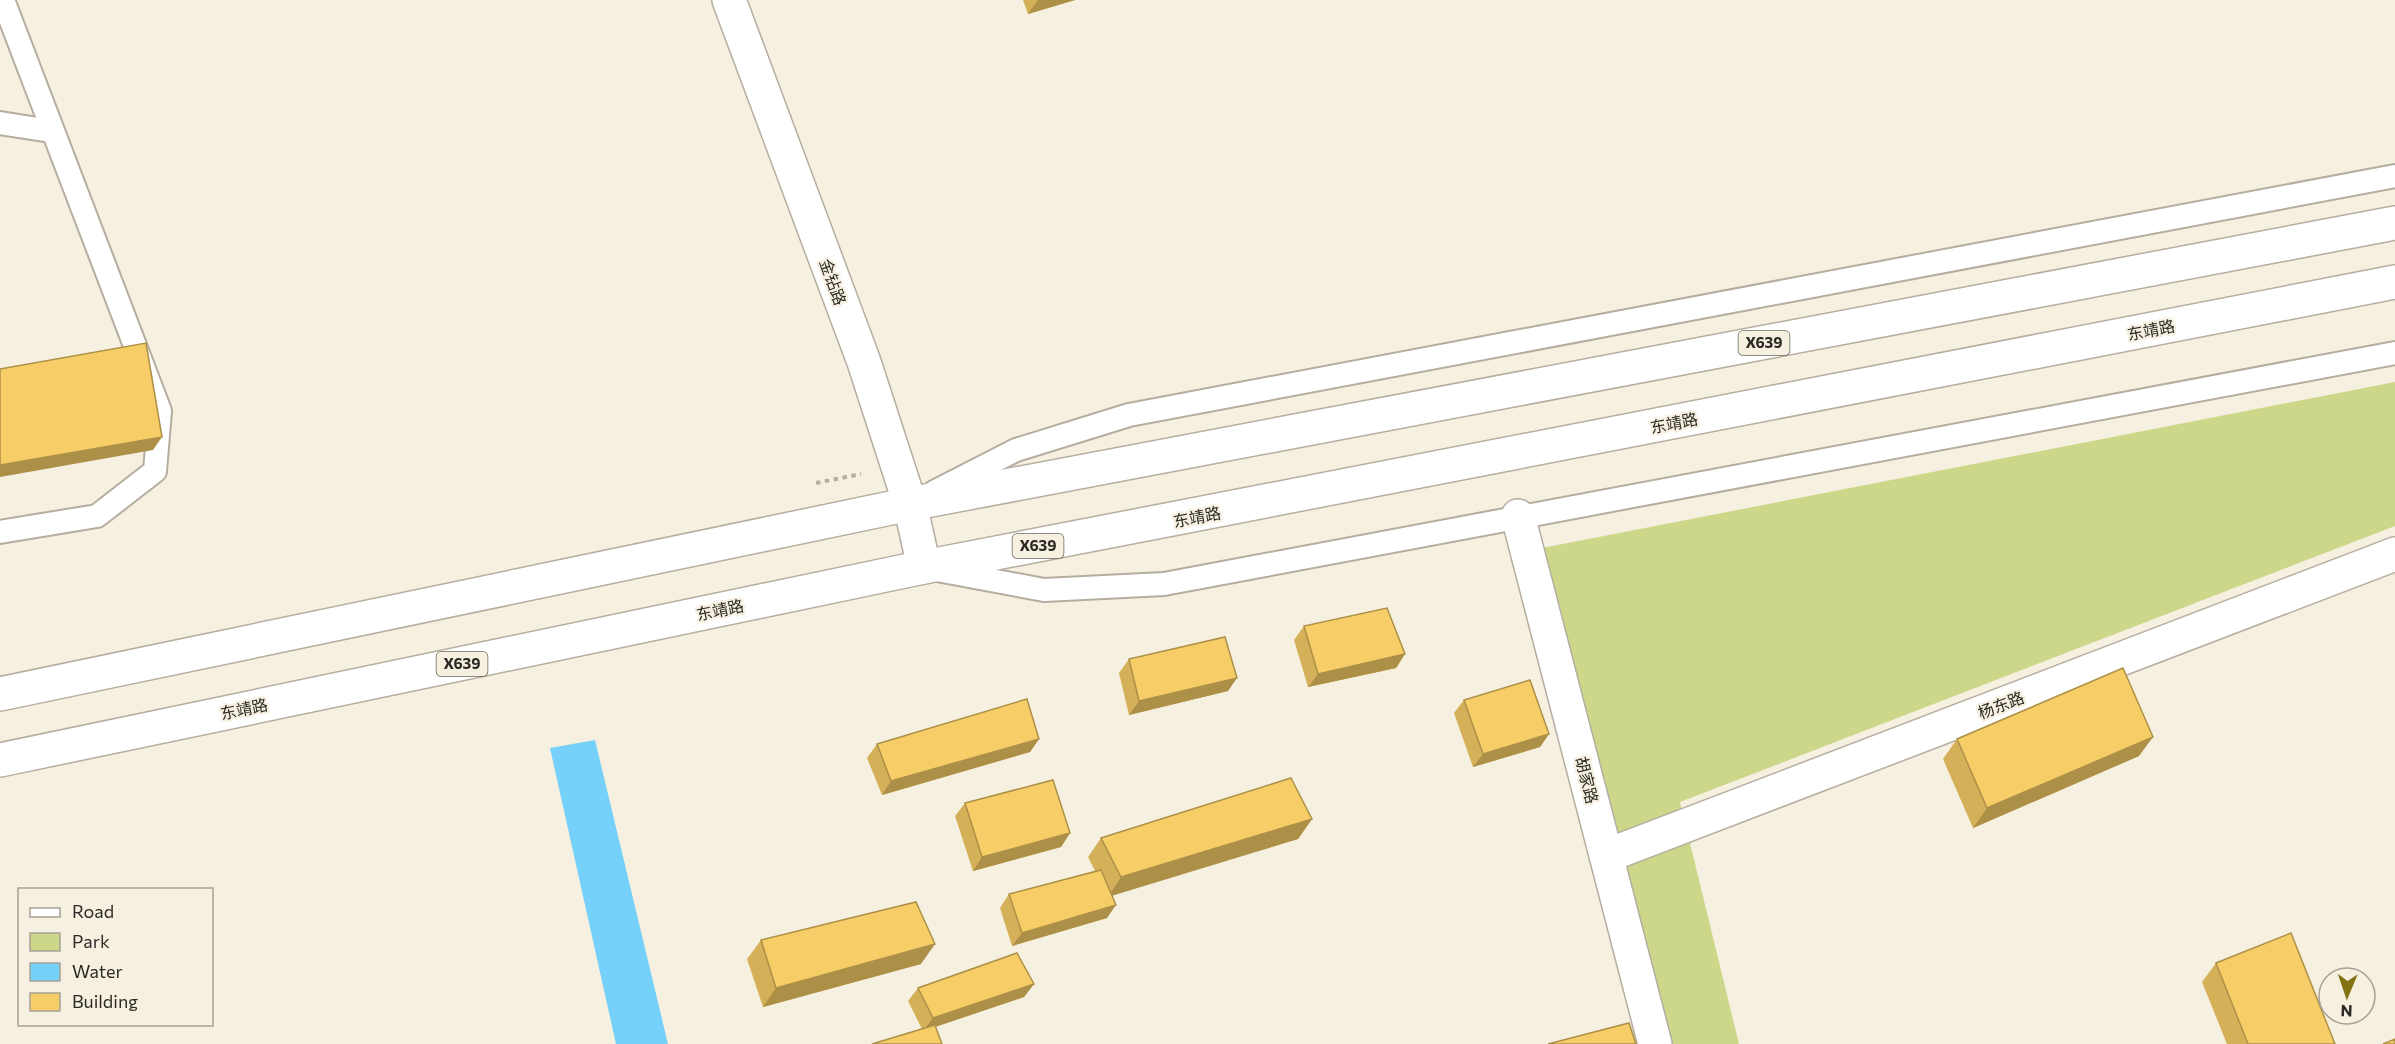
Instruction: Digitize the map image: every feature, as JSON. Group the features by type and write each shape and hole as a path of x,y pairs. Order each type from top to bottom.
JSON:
{"main road":[{"name":"金钻路","path":"729,0 864,362 910,504 924,567"},
{"name":"X639","path":"0,694 910,504 2395,223"},
{"name":"东靖路","path":"0,760 924,567 1151,525 2395,282"},
{"name":"胡家路","path":"1518,516 1655,1044"},
{"name":"杨东路","path":"1606,856 2395,554"}],"lane":[{"path":"0,532 97,516 155,471 160,411 51,131 3,0"},
{"path":"0,123 51,131"},
{"path":"910,504 1016,450 1130,415 2395,176"},
{"path":"924,567 1044,590 1164,584 2395,353"}],"green space":[{"path":"2395,382 2395,526 1680,802 1739,1044 1668,1044 1537,549"}],"water":[{"path":"595,740 668,1044 616,1044 550,748"}],"building":[{"path":"146,343 162,437 0,465 0,369"},
{"path":"1387,608 1405,654 1318,674 1304,626"},
{"path":"1225,637 1237,678 1139,701 1129,659"},
{"path":"2123,668 2153,737 1987,808 1957,739"},
{"path":"1530,680 1549,734 1483,754 1464,700"},
{"path":"1027,699 1039,739 891,781 877,744"},
{"path":"1291,778 1312,819 1121,877 1101,838"},
{"path":"1053,780 1070,833 982,857 965,803"},
{"path":"1101,870 1116,905 1022,933 1009,894"},
{"path":"916,902 935,944 776,988 761,940"},
{"path":"2291,933 2317,999 2317,1026 2328,1026 2335,1044 2248,1044 2216,963"},
{"path":"1017,953 1034,984 933,1018 918,988"},
{"path":"1629,1023 1636,1044 1548,1044"},
{"path":"935,1025 942,1044 872,1044"},
{"path":"2395,1039 2395,1044 2383,1044"}]}
